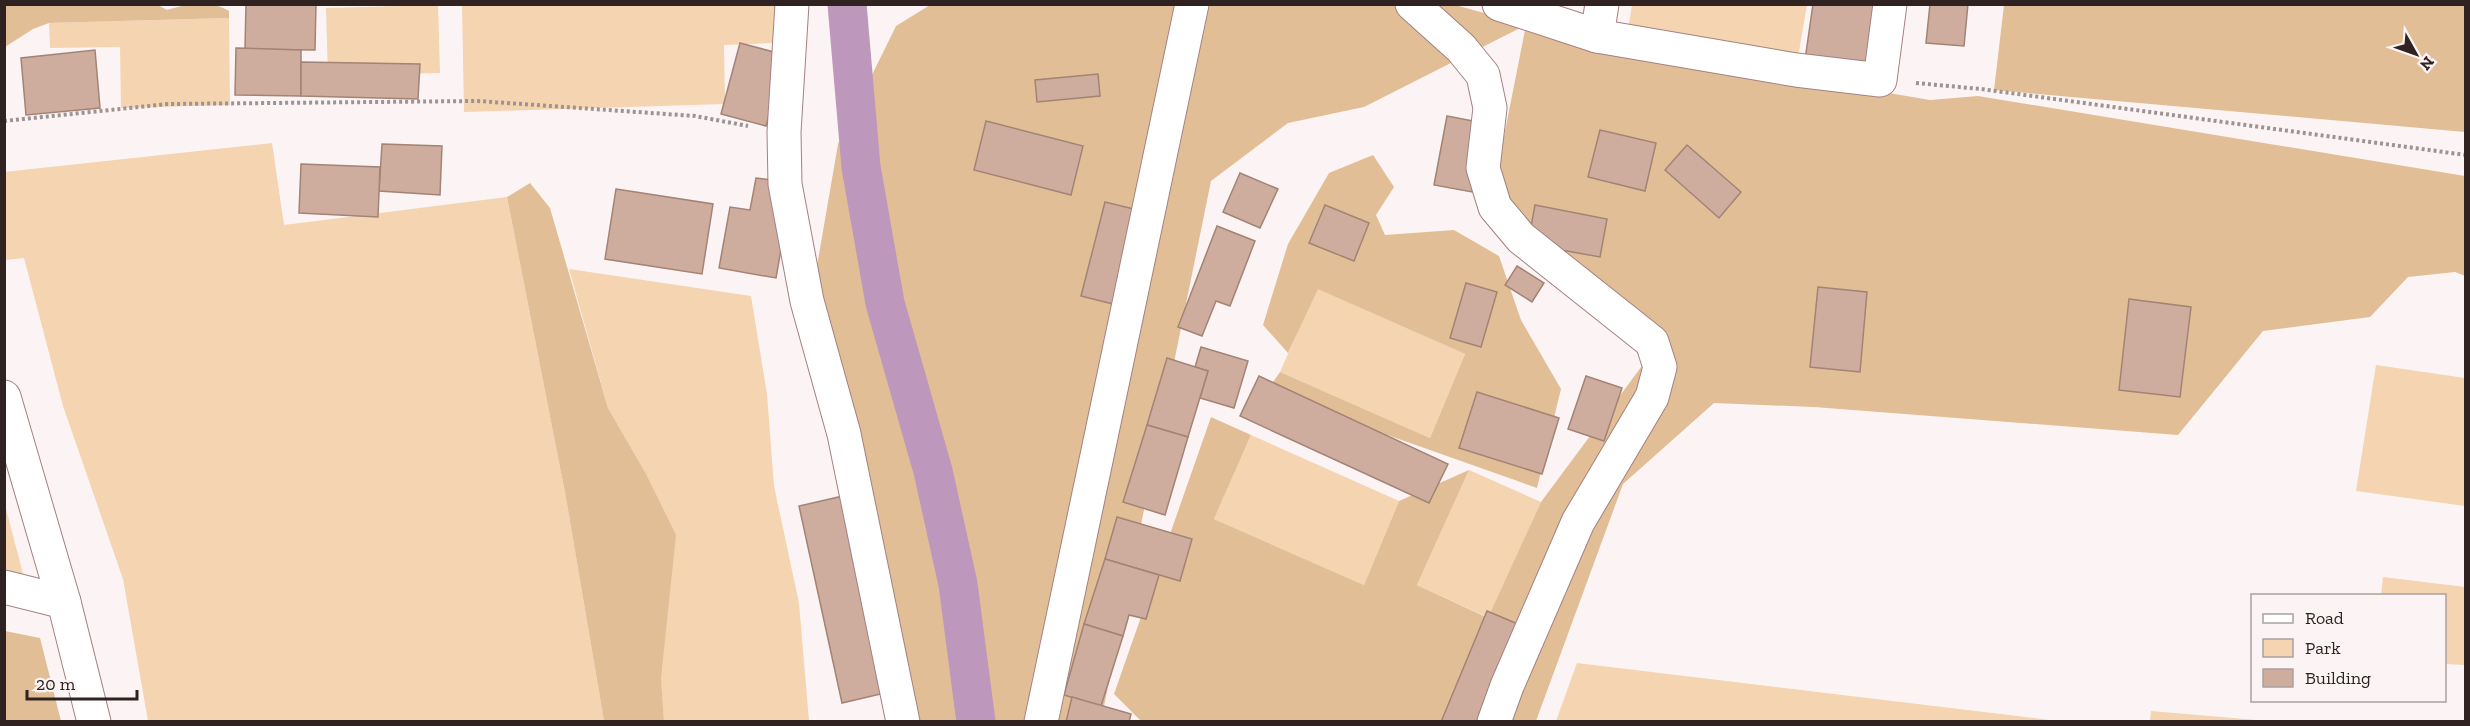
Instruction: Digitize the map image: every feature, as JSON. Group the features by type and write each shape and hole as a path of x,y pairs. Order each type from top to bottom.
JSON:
{"street":[{"path":"792,4 784,132 785,184 807,301 844,434 903,722"},
{"path":"1041,722 1192,4"},
{"path":"1412,4 1461,48 1483,75 1490,108 1483,168 1495,207 1521,238 1652,342 1660,367 1652,397 1578,522 1506,686 1494,722"},
{"path":"1499,4 1600,20 1796,70 1880,80 1890,4"},
{"path":"4,397 64,602 94,722"},
{"path":"4,587 64,602"}],"path":[{"path":"1880,80 1993,90 2466,155"},
{"path":"4,122 168,104 478,101 695,116 784,132"}],"green space":[{"path":"438,5 440,73 328,76 326,8"},
{"path":"462,5 801,5 802,42 724,45 725,104 464,112"},
{"path":"1632,5 1807,5 1797,63 1627,35"},
{"path":"229,18 230,105 121,108 120,47 50,48 49,23"},
{"path":"272,143 284,225 507,197 566,498 604,721 148,721 123,579 63,406 24,258 5,260 4,172"},
{"path":"569,269 751,296 767,394 774,486 799,603 809,721 664,721 645,472 608,408"},
{"path":"1317,288 1465,354 1430,438 1280,372"},
{"path":"2376,365 2465,378 2465,506 2356,491"},
{"path":"1251,435 1399,501 1364,585 1214,519"},
{"path":"1469,470 1541,502 1489,618 1417,585"},
{"path":"5,505 28,593 5,587"},
{"path":"2383,577 2465,587 2465,665 2446,664 2446,594 2381,594"},
{"path":"1577,663 2058,721 1556,721"},
{"path":"2151,711 2268,721 2150,721"}],"shaded area":[{"path":"156,4 167,10 191,5 215,5 229,11 229,18 49,23 33,29 5,47 5,5"},
{"path":"930,5 1455,5 1589,42 1930,100 1978,96 2465,176 2465,276 2455,272 2408,277 2370,317 2263,331 2178,435 1814,407 1714,403 1623,484 1536,721 1141,721 1114,694 1211,417 1251,435 1214,519 1364,585 1399,501 1469,470 1417,585 1488,618 1541,502 1653,351 1490,207 1526,25 1364,107 1288,123 1211,181 1101,721 918,721 812,295 838,144 896,26"},
{"path":"2004,5 2465,5 2465,132 1994,90"},
{"path":"1373,155 1394,187 1376,215 1385,235 1454,230 1499,256 1521,320 1561,389 1537,488 1266,392 1280,372 1430,438 1465,354 1318,289 1288,353 1263,325 1288,244 1329,173"},
{"path":"530,183 550,208 608,408 645,472 676,535 661,678 664,721 604,721 566,498 507,197"},
{"path":"5,631 40,638 61,721 5,721"}],"building":[{"path":"246,4 316,4 315,50 245,49"},
{"path":"1813,4 1887,4 1876,77 1804,67"},
{"path":"1930,4 1968,4 1964,46 1926,43"},
{"path":"740,43 785,55 766,126 721,114"},
{"path":"236,48 301,50 301,96 235,95"},
{"path":"95,50 100,108 26,115 21,58"},
{"path":"301,62 420,64 418,99 301,96"},
{"path":"1098,74 1100,96 1037,102 1035,80"},
{"path":"1447,116 1484,123 1472,192 1434,185"},
{"path":"986,121 1083,146 1071,195 974,170"},
{"path":"1600,130 1656,143 1645,191 1588,177"},
{"path":"382,144 442,146 440,195 379,191"},
{"path":"1687,145 1741,192 1719,218 1665,170"},
{"path":"301,164 380,167 378,217 299,213"},
{"path":"1240,173 1278,189 1260,228 1223,212"},
{"path":"756,178 779,181 774,213 787,215 776,278 719,268 730,207 750,210"},
{"path":"616,189 713,204 702,274 605,259"},
{"path":"1105,202 1142,211 1117,305 1081,296"},
{"path":"1325,205 1369,223 1354,261 1309,243"},
{"path":"1535,205 1607,219 1600,257 1556,249 1531,227"},
{"path":"1217,226 1255,241 1230,306 1216,301 1202,336 1178,327"},
{"path":"1517,266 1544,283 1532,302 1505,285"},
{"path":"1466,283 1497,292 1481,347 1450,338"},
{"path":"1818,287 1867,292 1860,372 1810,367"},
{"path":"2129,299 2191,307 2180,397 2119,390"},
{"path":"1201,347 1248,361 1234,408 1200,398 1208,371 1195,367"},
{"path":"1167,358 1208,371 1188,437 1147,425"},
{"path":"1259,376 1448,464 1429,503 1240,416"},
{"path":"1586,376 1622,388 1604,441 1568,429"},
{"path":"1477,392 1559,418 1542,474 1459,448"},
{"path":"1147,425 1188,437 1165,515 1123,502"},
{"path":"843,496 885,693 842,703 799,506"},
{"path":"1117,517 1192,539 1180,581 1105,559"},
{"path":"1105,559 1159,575 1146,619 1129,615 1123,636 1084,624"},
{"path":"1487,611 1525,627 1485,722 1441,722"},
{"path":"1084,624 1123,636 1101,706 1064,695"},
{"path":"1072,697 1131,714 1129,722 1066,722"}],"waterway":[{"path":"847,4 861,167 885,303 933,471 958,584 976,722"}]}
